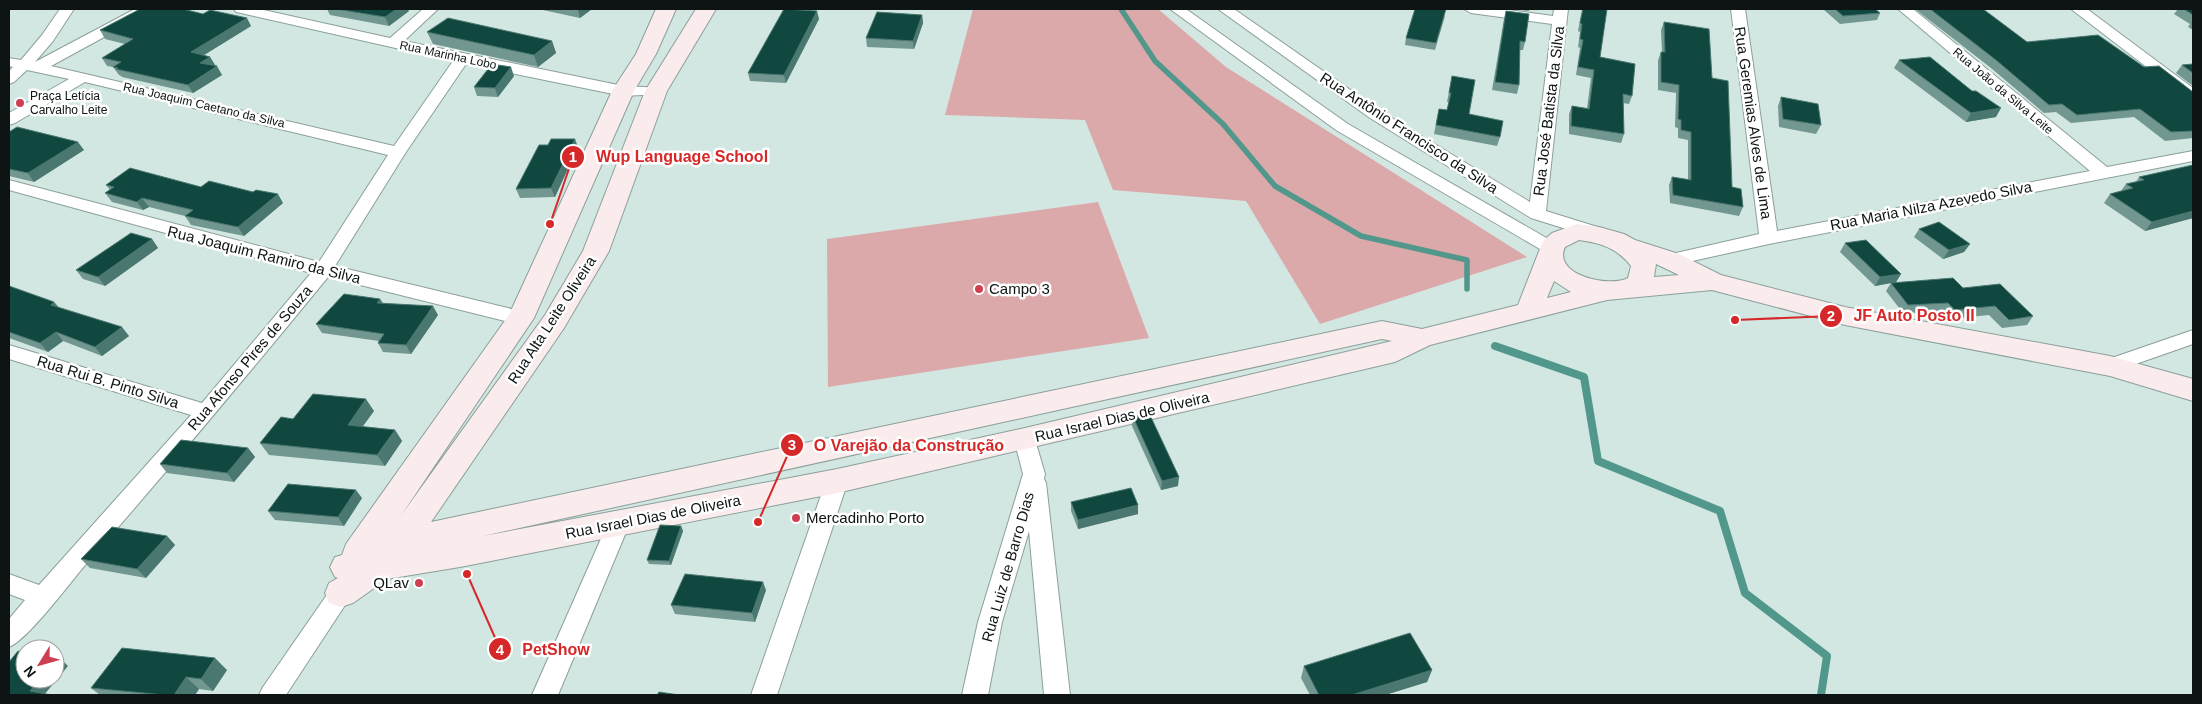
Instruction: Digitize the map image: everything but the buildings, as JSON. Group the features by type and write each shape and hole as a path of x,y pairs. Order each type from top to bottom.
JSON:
{"main road":[{"name":"Rua Alta Leite Oliveira","path":"372,554 521,318 623,91 646,54 666,9"},
{"name":"Rua Alta Leite Oliveira","path":"398,542 434,495 555,320 596,251 656,91 698,10"},
{"path":"1529,312 1552,248 1577,232 1605,235 1630,247 1670,260 1712,281 1845,316 2110,366 2193,391"},
{"path":"1630,247 1644,265 1640,282 1632,288"},
{"path":"1552,248 1554,266 1575,283 1605,292 1712,281"},
{"name":"Rua Israel Dias de Oliveira","path":"372,554 618,524 837,481 1025,440 1394,352 1422,338 1605,292"},
{"name":"Rua Israel Dias de Oliveira","path":"344,580 372,554 398,542 1382,330 1422,338"},
{"path":"1017,409 1025,440"}],"street":[{"path":"31,66 66,9"},
{"path":"9,79 31,66 146,9"},
{"name":"Rua Marinha Lobo","path":"240,9 623,91 656,91"},
{"path":"393,43 431,9"},
{"name":"Rua Antônio Francisco da Silva","path":"1178,9 1342,127 1552,248"},
{"name":"Rua Antônio Francisco da Silva","path":"1225,9 1376,114 1537,214 1605,235"},
{"path":"1471,9 1560,15"},
{"name":"Rua Geremias Alves de Lima","path":"1738,9 1769,238"},
{"name":"Rua João da Silva Leite","path":"1905,9 2102,172"},
{"path":"2078,9 2193,95"},
{"name":"Rua José Batista da Silva","path":"1537,214 1560,15"},
{"name":"Rua Afonso Pires de Souza","path":"9,636 206,412 323,271 398,152 462,58"},
{"name":"Rua Joaquim Caetano da Silva","path":"9,62 83,77 398,152"},
{"path":"9,120 83,77"},
{"name":"Rua Maria Nilza Azevedo Silva","path":"1670,260 1769,238 2102,172 2193,156"},
{"name":"Rua Joaquim Ramiro da Silva","path":"9,186 323,271 521,318"},
{"path":"1537,214 1552,248"},
{"path":"2110,366 2193,337"},
{"name":"Rua Rui B. Pinto Silva","path":"9,352 206,412"},
{"name":"Rua Luiz de Barro Dias","path":"975,695 990,622 1034,474 1025,440"},
{"path":"1034,474 1057,695"},
{"path":"764,695 837,481"},
{"path":"545,695 618,524"},
{"path":"272,695 344,580"},
{"path":"9,584 44,597"}],"shaded area":[{"path":"973,9 1158,9 1226,67 1527,257 1320,324 1246,201 1113,190 1085,120 945,115"},
{"name":"Campo 3","path":"1098,202 1149,338 828,387 827,239"}],"waterway":[{"path":"1121,9 1155,61 1223,124 1275,186 1361,236 1467,260 1467,289"},
{"path":"1495,346 1584,377 1598,461 1720,511 1745,593 1827,656 1821,695"}],"place":[{"name":"Praça Letícia Carvalho Leite","path":"20,103"},
{"name":"Wup Language School","path":"550,224"},
{"name":"Campo 3","path":"979,289"},
{"name":"JF Auto Posto II","path":"1735,320"},
{"name":"Mercadinho Porto","path":"796,518"},
{"name":"O Varejão da Construção","path":"758,522"},
{"name":"PetShow","path":"467,574"},
{"name":"QLav","path":"419,583"}]}
